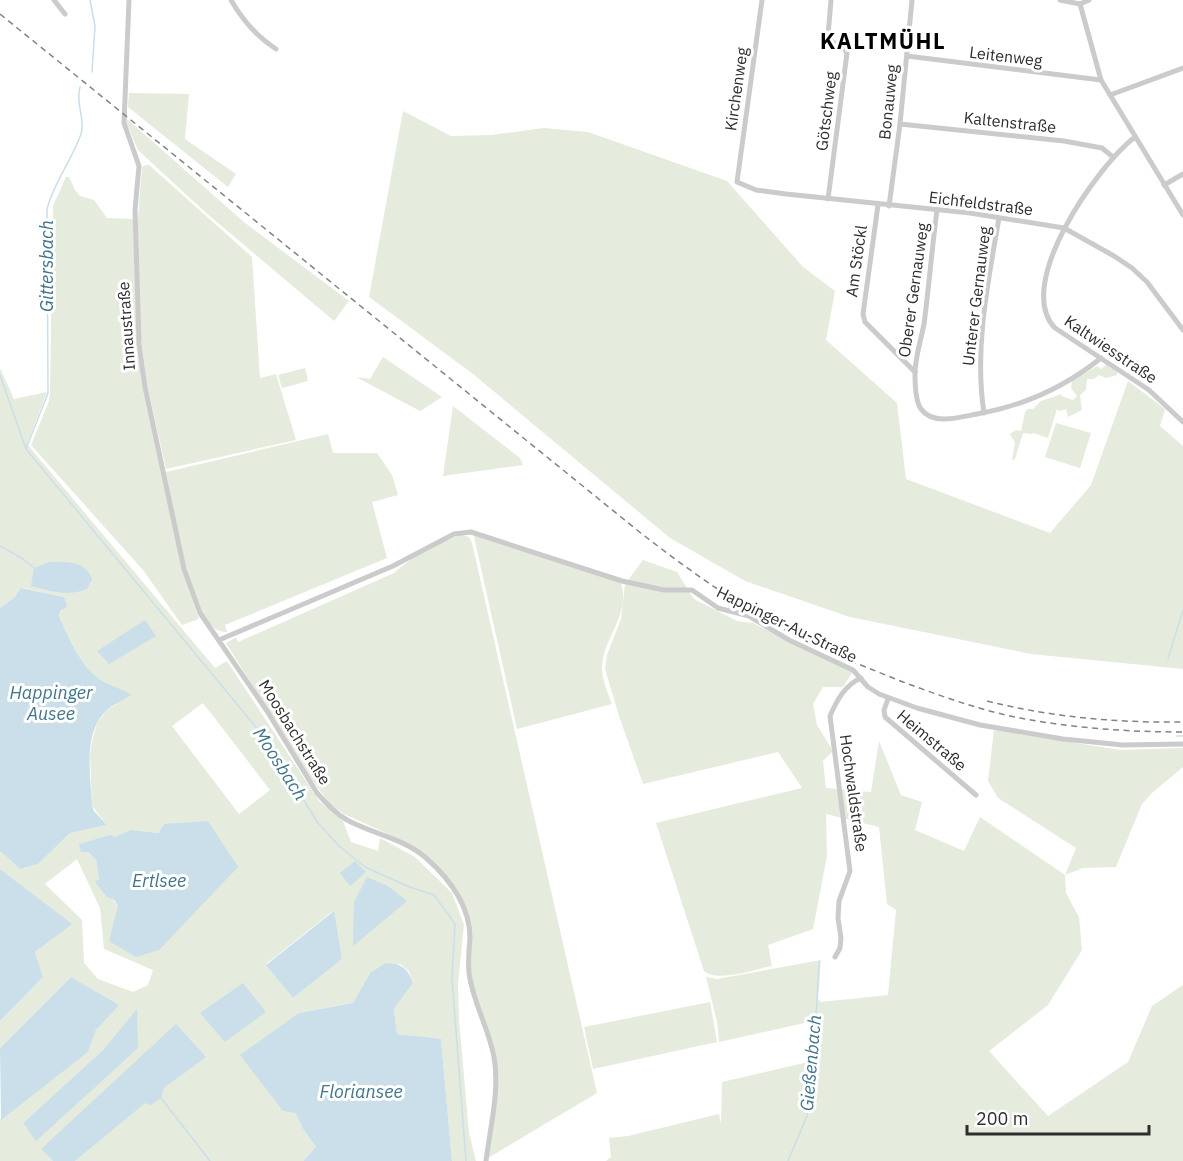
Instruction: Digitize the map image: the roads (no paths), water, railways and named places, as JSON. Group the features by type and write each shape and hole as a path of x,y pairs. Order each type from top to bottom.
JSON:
{"street":[{"path":"54,0 65,14"},
{"name":"Innaustraße","path":"129,0 124,123 139,166 135,210 137,323 141,363 184,569 200,613 219,640"},
{"path":"231,0 245,22 260,38 276,49"},
{"name":"Kirchenweg","path":"737,182 762,0"},
{"name":"Götschweg","path":"828,199 847,53 843,46 832,42 828,36 831,0"},
{"name":"Bonauweg","path":"889,206 900,124 912,0"},
{"path":"1060,0 1080,4 1089,0"},
{"path":"1080,4 1101,80 1183,216"},
{"name":"Leitenweg","path":"907,56 1101,80"},
{"path":"1110,95 1183,68"},
{"name":"Kaltenstraße","path":"900,124 1064,141 1102,148 1113,157"},
{"name":"Kaltwiesstraße","path":"1135,137 1113,157 1064,228 1051,259 1043,286 1042,302 1047,320 1054,328 1149,390 1183,422"},
{"path":"1164,185 1183,174"},
{"name":"Eichfeldstraße","path":"737,182 756,190 937,210 1064,228 1132,268 1147,282 1183,330"},
{"name":"Am Stöckl","path":"878,205 863,314 865,322 915,372"},
{"name":"Oberer Gernauweg","path":"937,210 924,325 915,372 917,402 922,411 930,416 951,419 984,413"},
{"name":"Unterer Gernauweg","path":"984,413 979,363 999,218"},
{"path":"984,413 1014,406 1041,395 1068,381 1101,358"},
{"name":"Happinger-Au-Straße","path":"219,640 393,566 448,536 471,532 622,581 664,590 692,590 718,608 749,616 789,640 853,670 868,687 888,699 980,725 1063,739 1123,745 1183,744"},
{"name":"Moosbachstraße","path":"219,640 325,803 350,821 412,848 435,867 459,897 469,927 470,982 489,1036 495,1068 495,1094 486,1161"},
{"name":"Hochwaldstraße","path":"834,957 840,948 841,938 838,918 839,901 850,871 830,716 835,703 850,683 861,678"},
{"name":"Heimstraße","path":"888,699 884,710 885,717 976,795"}],"water":[{"path":"50,562 75,563 85,568 92,579 87,589 66,593 31,586 34,568"},
{"name":"Happinger Ausee","path":"21,588 64,597 66,608 61,610 59,616 81,659 101,680 131,695 112,706 99,719 91,743 92,806 107,825 70,833 38,864 20,869 0,851 0,608 15,597"},
{"path":"145,620 156,636 109,664 97,651"},
{"name":"Ertlsee","path":"208,821 238,867 159,950 136,957 109,941 118,906 95,882 99,879 96,860 88,852 81,852 79,844 110,835 115,837 131,830 159,833 164,824"},
{"path":"355,861 366,872 350,886 340,873"},
{"path":"0,869 72,924 35,952 43,977 0,1021"},
{"path":"367,877 388,886 407,901 353,946 354,902"},
{"path":"334,911 342,959 293,998 266,965"},
{"name":"Floriansee","path":"386,963 404,968 413,983 394,1009 397,1034 441,1039 452,1161 303,1161 316,1147 295,1113 283,1111 240,1055 299,1013 353,1003 370,973"},
{"path":"71,977 119,1005 96,1030 88,1052 1,1120 0,1048"},
{"path":"243,983 266,1012 225,1042 200,1013"},
{"path":"137,1009 138,1048 36,1141 23,1123 104,1049"},
{"path":"176,1024 206,1057 164,1088 161,1098 151,1105 145,1103 75,1161 53,1161 41,1149"}],"waterway":[{"name":"Gittersbach","path":"90,0 95,26 92,72"},
{"name":"Gittersbach","path":"26,449 48,393 47,209 81,134 80,87"},
{"name":"Moosbach","path":"0,375 26,449 265,738 318,823 339,846 365,867 407,886 434,895 455,924 452,978 466,1161"},
{"path":"0,546 34,568"},
{"path":"1168,659 1183,610"},
{"path":"1177,736 1183,736"},
{"name":"Gießenbach","path":"788,1161 807,1116 813,1072 819,962"},
{"path":"161,1098 210,1161"}],"railway":[{"path":"0,14 642,534 697,575 754,613 848,660 903,682 990,711 1080,727 1183,732"},
{"path":"987,701 1084,718 1183,722"}],"district":[{"name":"KALTMÜHL","path":"883,41"}]}
